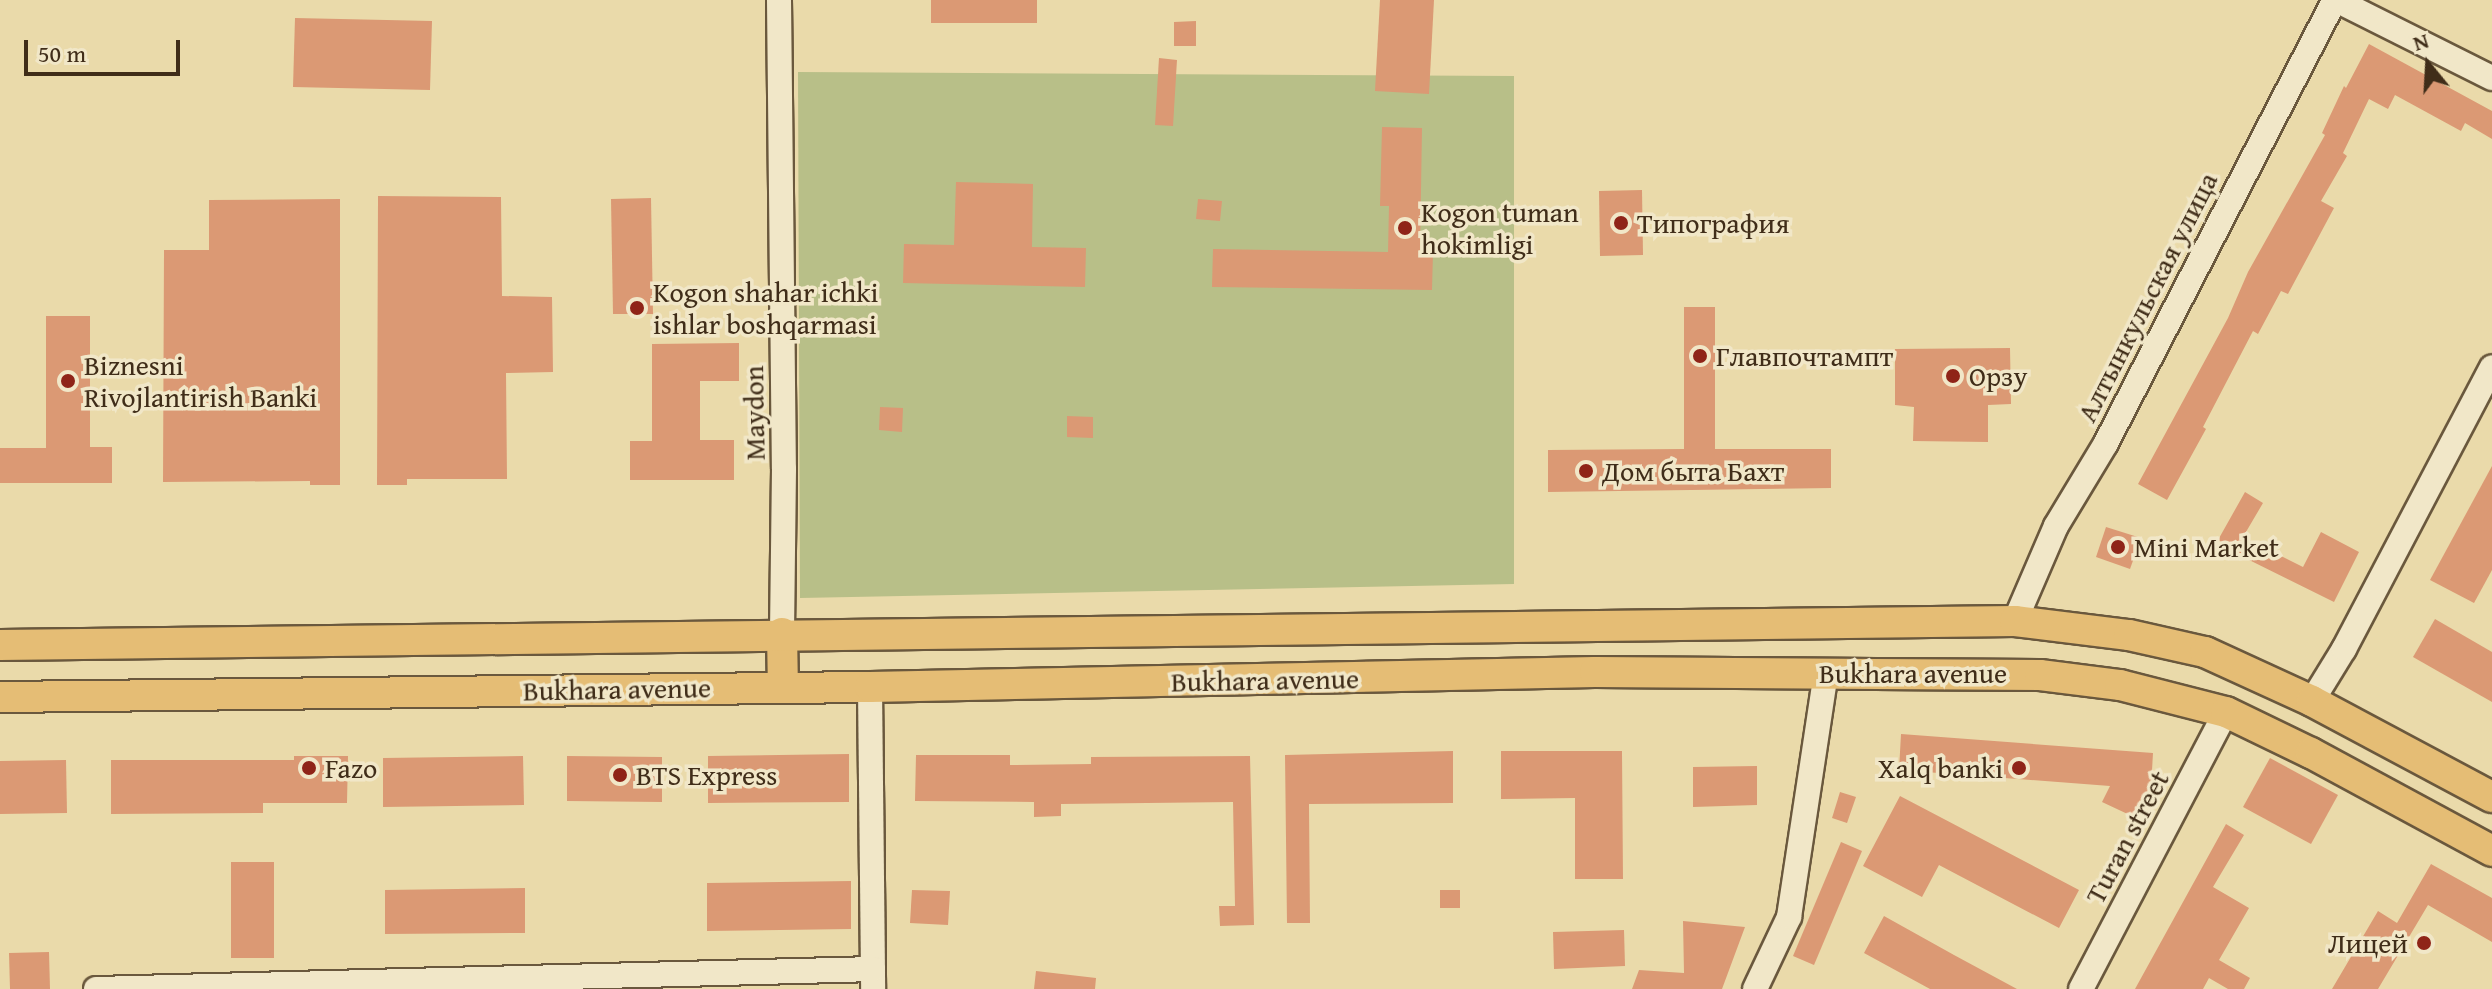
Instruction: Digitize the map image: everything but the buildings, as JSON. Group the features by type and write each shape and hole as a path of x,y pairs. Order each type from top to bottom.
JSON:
{"main road":[{"name":"Bukhara avenue","path":"0,645 782,633 1172,632 1594,624 2015,621 2071,626 2167,642 2248,669 2492,797"},
{"path":"1594,624 1595,672"},
{"path":"782,633 783,688"},
{"name":"Bukhara avenue","path":"0,697 870,687 1595,672 2040,675 2120,685 2226,712 2311,753 2492,851"}],"street":[{"name":"Maydon","path":"779,0 784,469 782,633"},
{"path":"2335,0 2492,78"},
{"name":"Алтынкульская улица","path":"2015,621 2056,526 2106,443 2335,0"},
{"path":"2312,701 2344,649 2492,367"},
{"path":"1755,989 1789,917 1826,672"},
{"path":"96,989 873,979 870,687"},
{"name":"Turan street","path":"2081,989 2226,712"}],"green space":[{"path":"798,72 1514,76 1514,584 800,598"}],"place":[{"name":"Типография","path":"1621,223"},
{"name":"Kogon tuman hokimligi","path":"1405,228"},
{"name":"Kogon shahar ichki ishlar boshqarmasi","path":"637,308"},
{"name":"Главпочтампт","path":"1700,356"},
{"name":"Орзу","path":"1953,376"},
{"name":"Biznesni Rivojlantirish Banki","path":"68,381"},
{"name":"Дом быта Бахт","path":"1586,471"},
{"name":"Mini Market","path":"2118,547"},
{"name":"Fazo","path":"309,768"},
{"name":"Xalq banki","path":"2019,768"},
{"name":"BTS Express","path":"620,775"},
{"name":"Лицей","path":"2424,943"}]}
